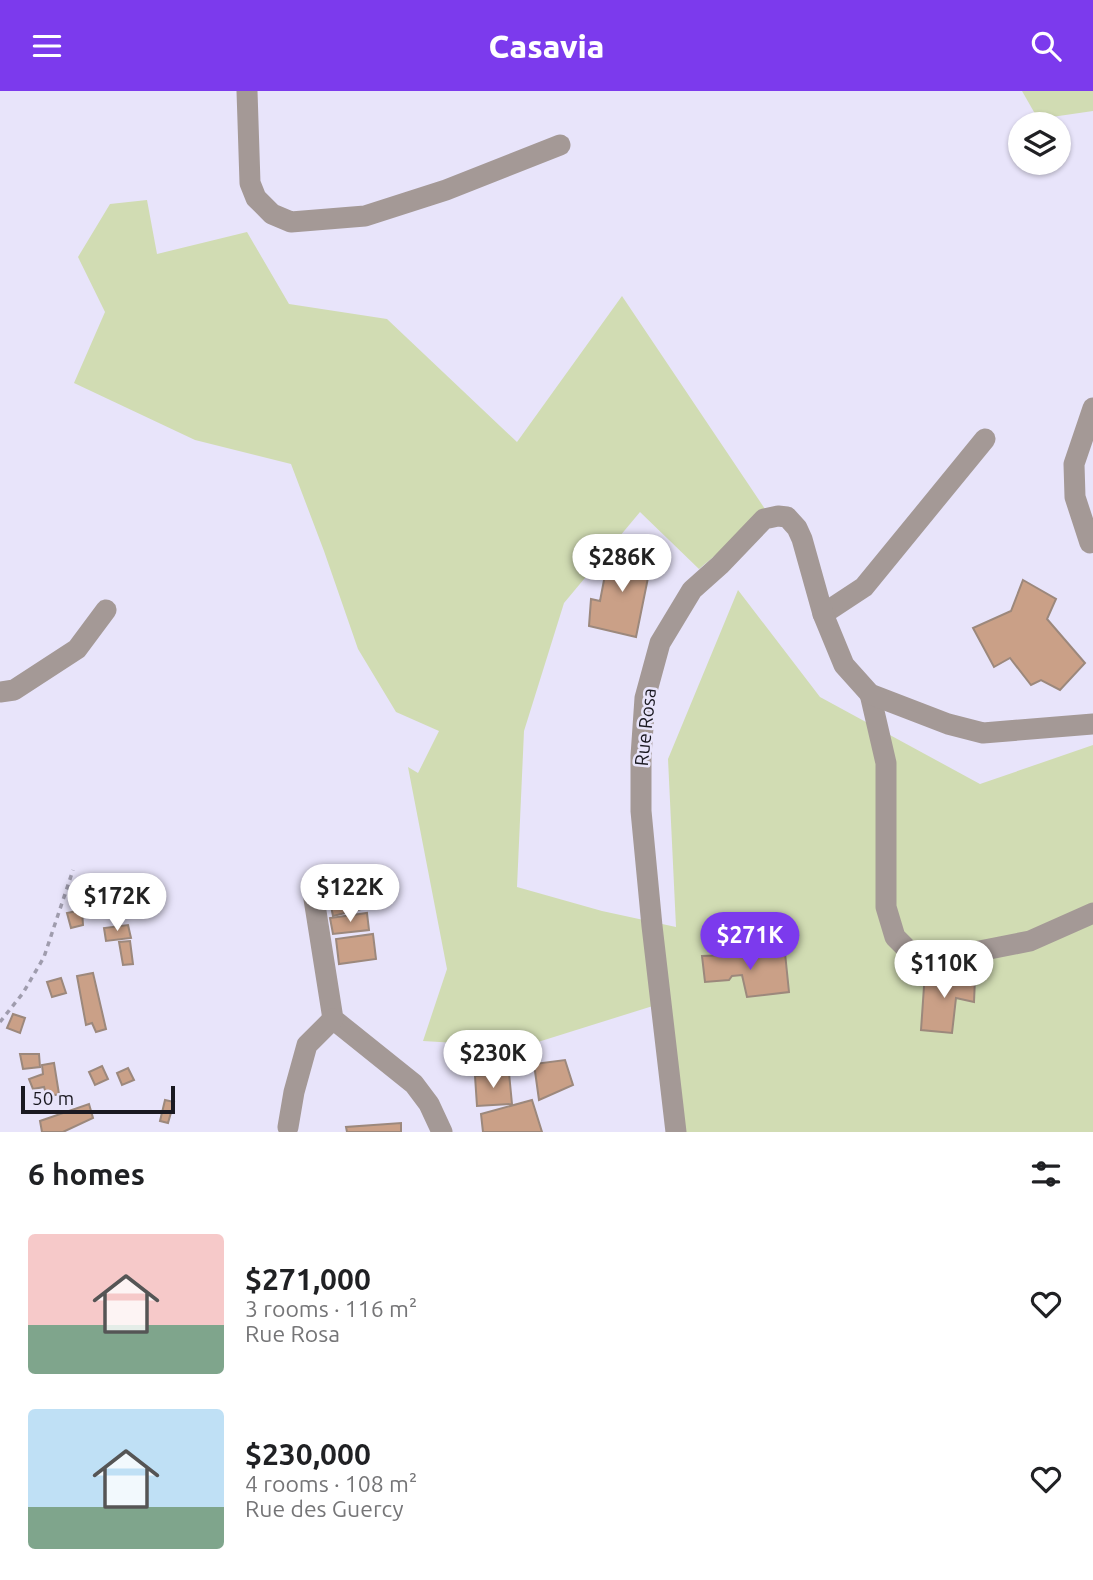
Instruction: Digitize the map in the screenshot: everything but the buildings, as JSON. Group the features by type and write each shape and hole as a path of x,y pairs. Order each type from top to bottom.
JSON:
{"street":[{"path":"247,91 250,183 256,198 272,214 291,222 365,216 446,190 560,145"},
{"path":"1090,543 1075,497 1074,464 1093,408"},
{"path":"823,614 864,587 985,439"},
{"name":"Rue Rosa","path":"676,1132 641,811 645,698 660,643 692,590 764,519 787,517 797,528 823,614 844,665 870,694 983,733 1093,724"},
{"path":"0,692 14,690 77,649 106,610"},
{"path":"870,694 886,763 886,907 895,937 911,953 949,957 1030,941 1093,913"},
{"path":"314,899 333,1019 414,1084 429,1104 442,1132"},
{"path":"288,1127 307,1045 333,1019"}],"path":[{"path":"0,1022 23,993 44,957 73,870"}],"green space":[{"path":"1022,91 1093,91 1093,111 1071,114 1071,112 1034,112"},
{"path":"147,200 157,254 247,232 289,304 387,319 517,442 622,296 767,512 699,569 640,512 564,603 524,731 517,887 602,911 676,927 668,759 738,590 820,697 980,784 1093,745 1093,1132 669,1132 656,1005 522,1047 423,1041 447,969 408,767 418,773 439,731 396,712 358,649 291,464 195,440 74,383 105,312 78,257 110,204"}]}
